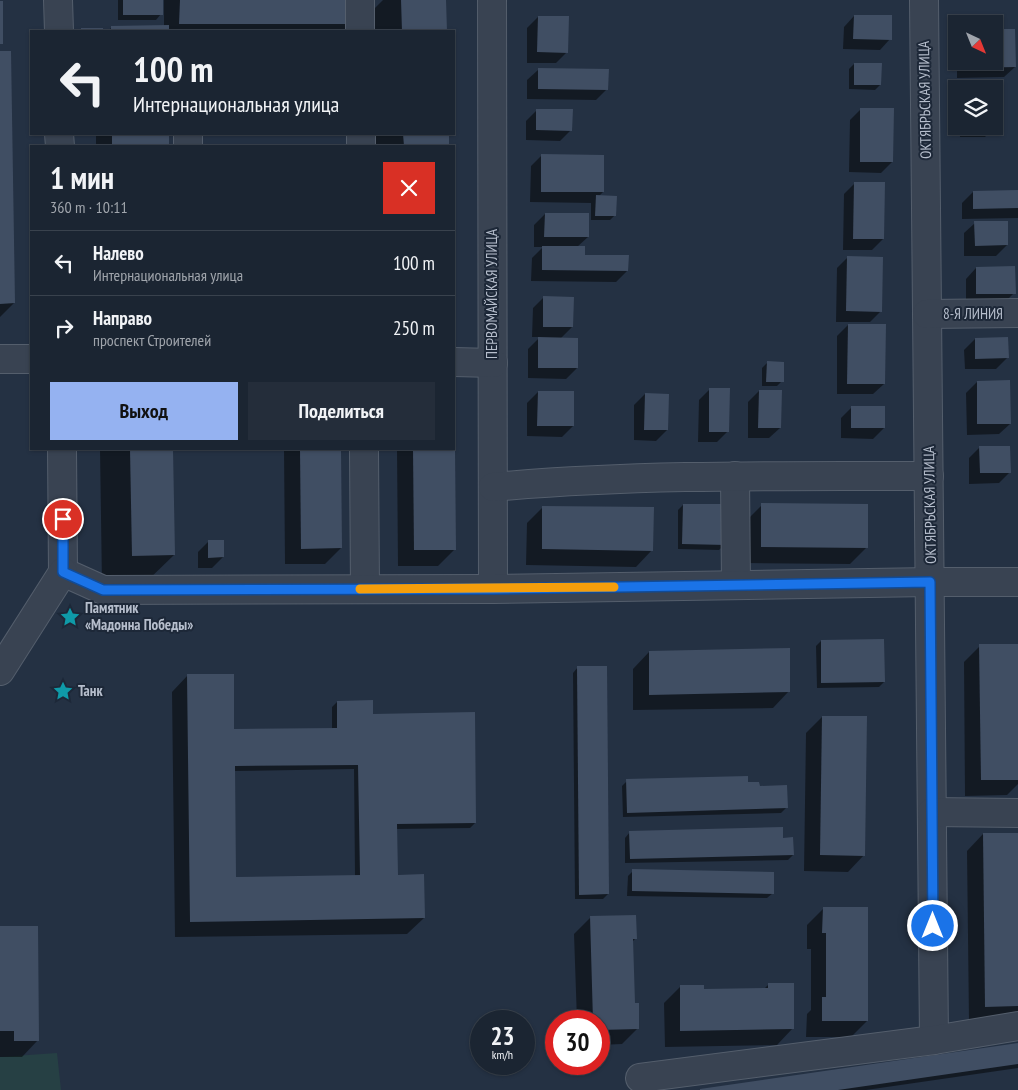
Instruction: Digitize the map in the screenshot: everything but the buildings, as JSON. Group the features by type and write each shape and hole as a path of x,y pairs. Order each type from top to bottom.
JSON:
{"street":[{"path":"58,0 59,30"},
{"path":"360,0 360,30"},
{"name":"ПЕРВОМАЙСКАЯ УЛИЦА","path":"492,0 493,589"},
{"name":"ОКТЯБРЬСКАЯ УЛИЦА","path":"924,0 934,1040"},
{"name":"8-Я ЛИНИЯ","path":"928,314 1018,313"},
{"path":"0,359 30,359"},
{"path":"455,362 492,363"},
{"path":"0,671 63,572 62,450"},
{"path":"364,450 365,589"},
{"path":"493,487 552,482 735,476 929,476"},
{"path":"735,476 736,585"},
{"path":"63,572 103,590 493,589 1018,582"},
{"path":"932,812 1018,813"},
{"path":"640,1078 934,1040 1018,1026"}],"green space":[{"path":"57,1053 61,1090 0,1090 0,1057"}],"slow traffic":[{"path":"360,589 614,587"}],"place":[{"name":"Памятник «Мадонна Победы»","path":"70,617"},
{"name":"Танк","path":"63,691"}],"route":[{"path":"63,519 63,572 103,590 493,589 930,582 933,926"}]}
